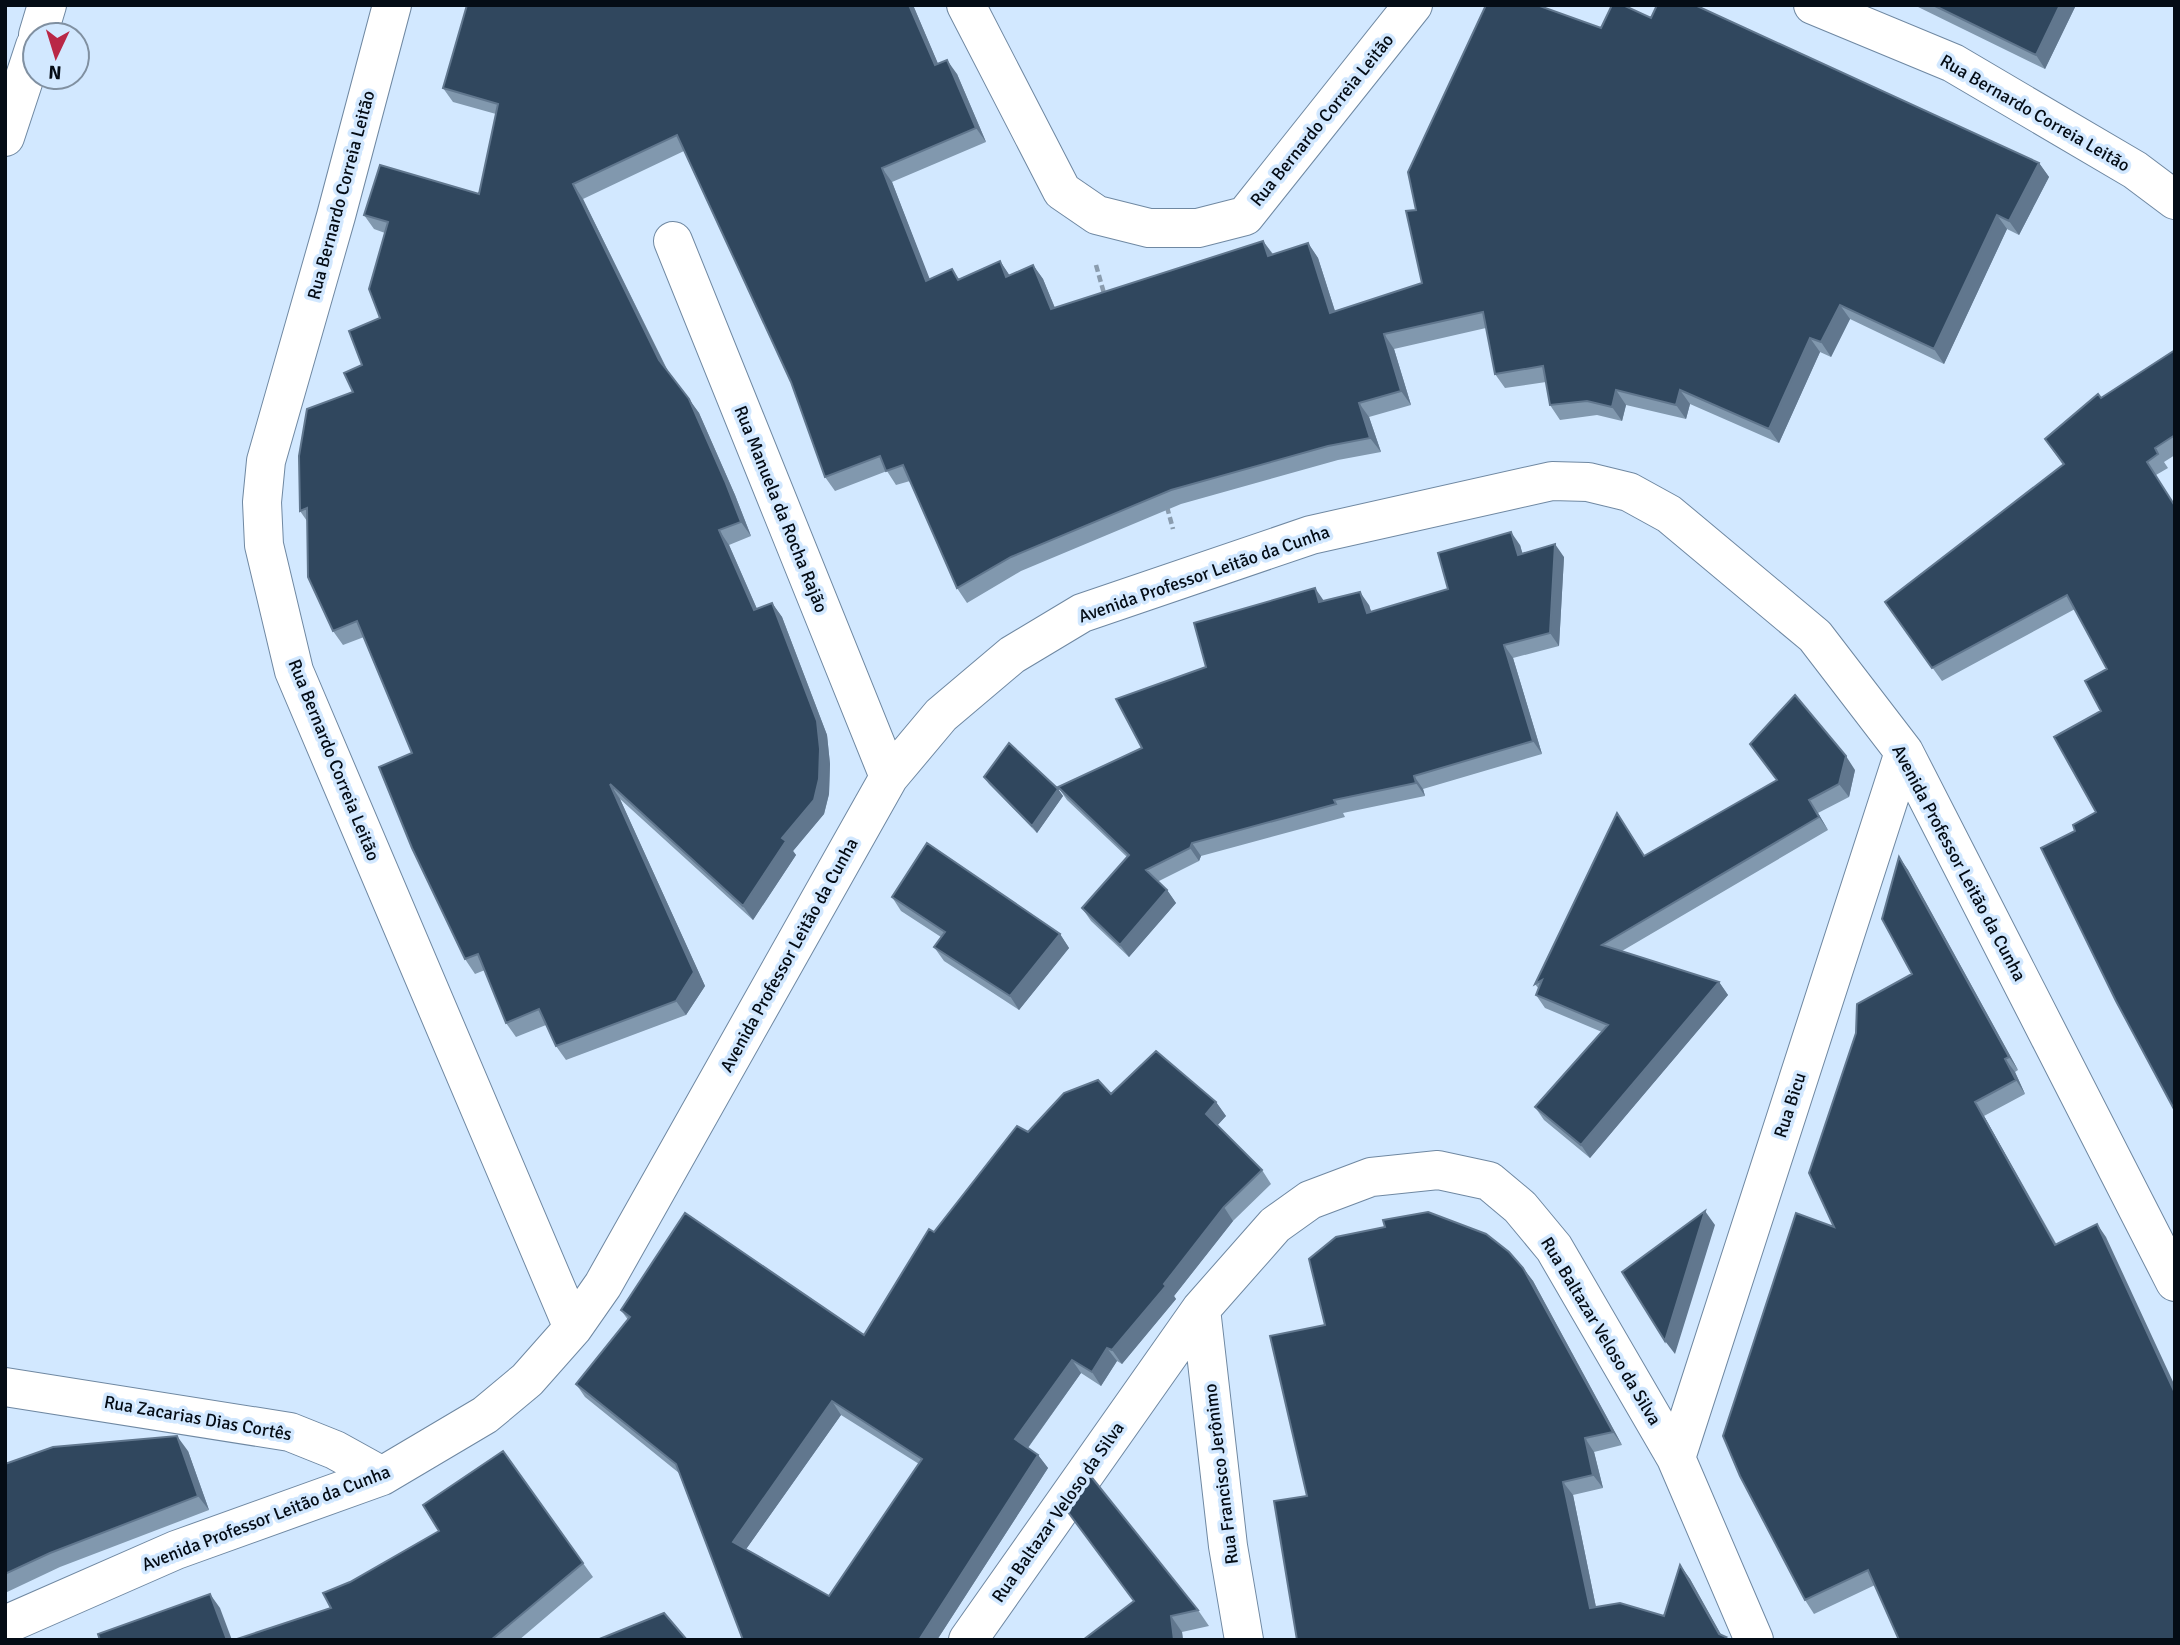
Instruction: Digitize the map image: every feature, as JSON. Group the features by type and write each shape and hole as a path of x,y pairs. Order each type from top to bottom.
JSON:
{"street":[{"name":"Rua Bernardo Correia Leitão","path":"392,5 266,461 262,502 264,545 294,671 573,1328"},
{"name":"Rua Bernardo Correia Leitão","path":"966,5 1062,191 1097,215 1149,228 1198,228 1245,216 1413,5"},
{"name":"Rua Bernardo Correia Leitão","path":"1813,5 1953,63 2135,170 2175,200"},
{"path":"5,137 21,88"},
{"name":"Rua Manuela da Rocha Rajão","path":"673,241 889,777"},
{"name":"Avenida Professor Leitão da Cunha","path":"5,1625 176,1550 382,1476 485,1415 527,1380 573,1328 603,1285 889,777 941,715 1012,655 1083,613 1311,535 1552,481 1588,482 1629,492 1669,514 1815,636 1904,752 2175,1282"},
{"name":"Rua Bicu","path":"1676,1458 1904,752"},
{"name":"Rua Baltazar Veloso da Silva","path":"968,1640 1201,1309 1275,1225 1310,1200 1371,1177 1438,1170 1489,1181 1520,1207 1554,1248 1676,1458 1754,1640"},
{"name":"Rua Francisco Jerônimo","path":"1201,1309 1228,1546 1244,1640"},
{"name":"Rua Zacarias Dias Cortês","path":"5,1387 290,1432 335,1450 382,1476"}],"path":[{"path":"1097,215 1091,250 1107,303"},
{"path":"1164,499 1187,577"}],"building":[{"path":"467,5 909,5 935,65 947,60 976,128 882,168 926,281 952,269 958,280 1000,261 1006,277 1033,265 1051,309 1263,241 1268,256 1308,243 1330,313 1422,283 1406,211 1416,210 1408,172 1486,5 1537,5 1601,28 1612,5 1623,5 1651,18 1657,5 1695,5 2039,163 2009,221 1997,215 1934,349 1840,305 1821,342 1810,338 1769,429 1680,390 1676,405 1616,390 1612,407 1587,401 1550,405 1543,366 1495,374 1483,312 1384,334 1401,391 1359,403 1370,438 1328,446 1171,490 1011,557 957,588 903,465 886,471 880,456 825,477 791,382 677,135 573,184 659,360 689,399 725,481 741,522 719,530 754,610 772,603 817,721 820,749 819,779 814,800 782,838 786,841 743,906 610,784 694,972 676,1001 556,1046 539,1009 506,1023 478,954 465,959 412,848 379,767 412,753 357,621 333,631 308,577 307,508 300,511 299,456 307,409 353,392 344,373 362,365 349,331 380,318 369,289 388,222 364,215 380,165 479,194 498,104 443,88"},
{"path":"1933,5 2060,5 2036,55"},
{"path":"2175,350 2175,435 2155,448 2158,454 2147,462 2175,506 2175,1111 2116,1001 2041,848 2075,831 2073,825 2096,812 2054,737 2101,711 2085,681 2107,669 2067,595 1932,668 1885,602 2064,464 2045,439 2098,394 2101,398"},
{"path":"1511,532 1518,555 1555,544 1550,633 1504,645 1533,741 1414,776 1416,783 1334,800 1336,804 1192,843 1190,848 1146,870 1167,890 1120,945 1082,908 1129,855 1058,787 1142,748 1116,699 1206,667 1194,623 1315,588 1319,602 1360,592 1367,613 1448,589 1438,553"},
{"path":"1795,695 1846,756 1839,784 1809,800 1819,817 1602,945 1719,982 1581,1145 1535,1107 1608,1025 1536,995 1542,980 1535,984 1617,813 1644,856 1777,780 1750,744"},
{"path":"1009,743 1058,789 1032,826 984,777"},
{"path":"927,843 1060,934 1010,996 934,947 945,932 892,897"},
{"path":"1899,857 2009,1057 2005,1059 2016,1080 1975,1102 2055,1245 2097,1224 2175,1393 2175,1640 1899,1640 1868,1570 1805,1600 1740,1476 1723,1436 1796,1213 1834,1227 1809,1173 1856,1033 1857,1004 1912,974 1882,919"},
{"path":"1156,1051 1216,1102 1206,1114 1262,1170 1224,1207 1164,1284 1166,1286 1112,1350 1107,1348 1092,1372 1072,1360 1015,1439 1038,1455 919,1640 743,1640 676,1464 576,1384 630,1317 621,1310 685,1213 864,1335 929,1229 934,1232 1017,1126 1028,1132 1064,1093 1098,1080 1111,1094","holes":["832,1401 922,1459 829,1596 733,1542"]},
{"path":"1705,1211 1665,1341 1622,1272"},
{"path":"1428,1212 1486,1234 1509,1252 1523,1268 1613,1432 1585,1438 1593,1475 1563,1482 1590,1608 1620,1603 1664,1616 1680,1565 1719,1634 1726,1637 1720,1640 1297,1640 1274,1501 1307,1496 1270,1336 1325,1325 1309,1259 1336,1237 1385,1227 1383,1220"},
{"path":"177,1436 198,1496 50,1553 5,1574 5,1464 53,1447"},
{"path":"503,1451 583,1563 491,1640 234,1640 331,1608 323,1593 350,1582 439,1531 423,1505"},
{"path":"1089,1474 1198,1610 1171,1616 1174,1640 1083,1640 1134,1601 1065,1508"},
{"path":"210,1594 227,1640 100,1640 98,1634"},
{"path":"664,1613 687,1640 597,1640"}]}
